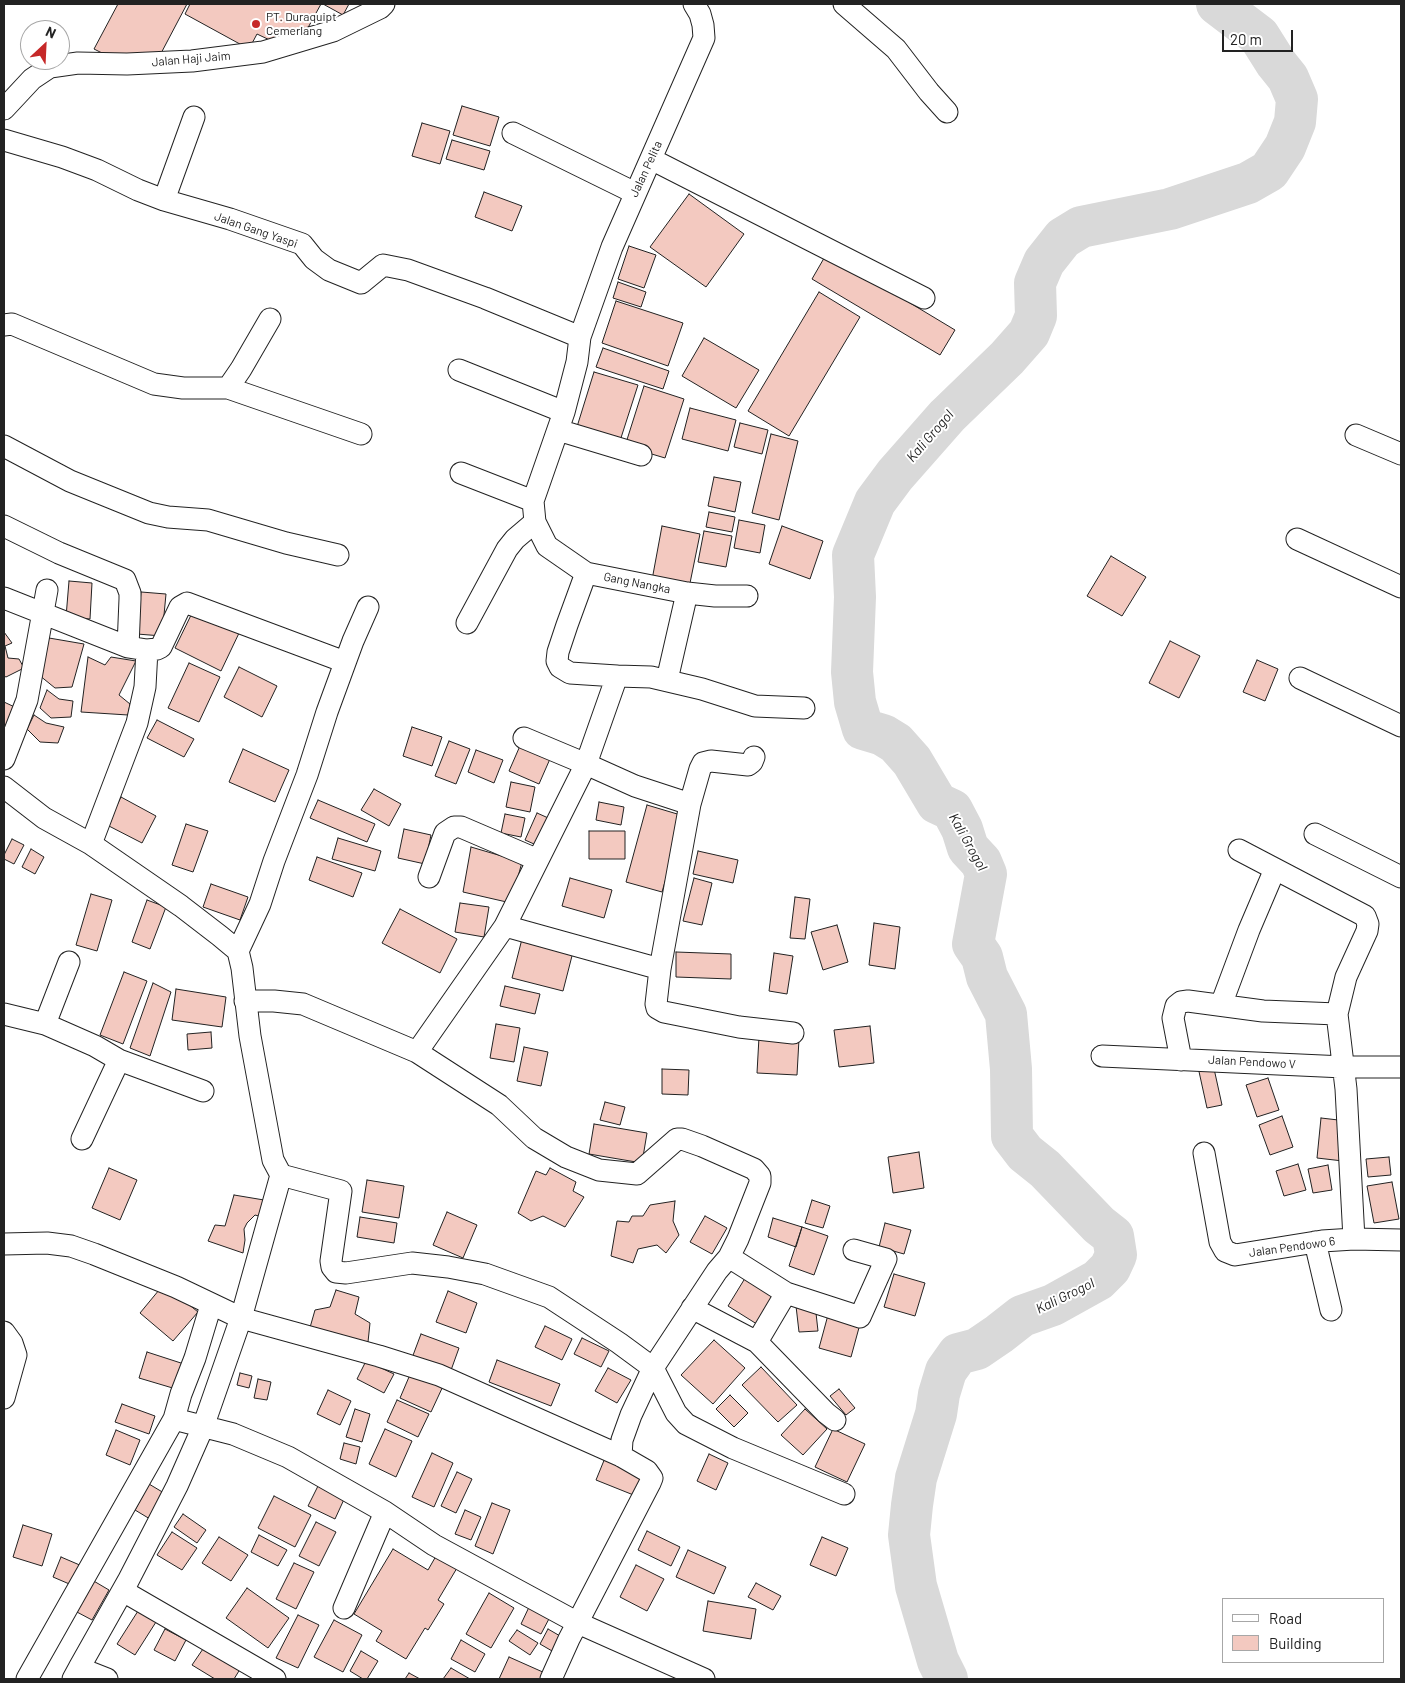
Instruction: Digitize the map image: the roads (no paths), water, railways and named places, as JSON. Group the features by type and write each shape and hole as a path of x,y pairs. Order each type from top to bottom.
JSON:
{"street":[{"name":"Jalan Haji Jaim","path":"4,109 32,79 50,67 78,63 127,64 192,61 263,52 332,31 380,8 384,4"},
{"name":"Jalan Pelita","path":"533,501 561,421 577,362 580,337 612,247 704,38 700,14 694,4"},
{"path":"844,4 896,48 929,92 947,112"},
{"path":"164,200 194,117"},
{"path":"513,133 635,193"},
{"name":"Jalan Gang Yaspi","path":"4,140 62,157 97,170 164,200 230,219 302,244 314,259 330,270 361,282 383,265 408,270 485,298 580,337"},
{"path":"651,159 924,298"},
{"path":"228,388 270,319"},
{"path":"4,325 12,324 154,384 182,388 228,388 361,434"},
{"path":"459,370 561,421 641,455"},
{"path":"1356,435 1401,454"},
{"path":"4,446 70,481 150,513 168,517 208,520 338,556"},
{"path":"461,473 533,501 535,522 547,546 586,573 558,652 560,666 570,673 651,677 755,706 804,708"},
{"path":"467,623 507,549 515,539 535,522"},
{"path":"4,526 125,580 130,592 137,649 145,688 138,723 91,844"},
{"path":"1297,539 1401,587"},
{"name":"Gang Nangka","path":"586,573 687,593 715,596 747,596"},
{"path":"4,759 27,700 47,590"},
{"path":"667,680 687,593"},
{"path":"4,598 42,615 137,649 157,649 160,647 180,607 187,603 345,662"},
{"path":"238,952 260,904 274,861 307,775 326,712 368,607"},
{"path":"417,1052 504,926 586,764 616,676"},
{"path":"1300,678 1401,726"},
{"path":"524,738 635,786 690,804"},
{"path":"754,757 748,765 711,761 703,763 700,769 690,804 660,969 656,1004 660,1011 739,1027 793,1033"},
{"path":"4,787 44,818 91,844 181,906 238,952 273,1160 282,1175 341,1191 330,1261 336,1272 346,1274 412,1263 448,1266 485,1274 549,1297 653,1368 676,1413 686,1424 733,1448 844,1494"},
{"path":"429,877 445,833 454,827 460,827 538,860"},
{"path":"1315,834 1401,877"},
{"path":"1239,850 1365,916 1368,924 1346,977 1337,1014 1348,1112 1354,1239"},
{"path":"1221,1005 1249,930 1275,869"},
{"path":"504,926 660,969"},
{"path":"45,1024 69,962"},
{"path":"245,1001 303,1004 417,1052 499,1105 534,1138 566,1158 599,1170 637,1174 677,1139 702,1146 754,1169 760,1176 760,1183 729,1257 717,1271 653,1368 631,1415 622,1440 621,1456"},
{"path":"1181,1060 1173,1018 1176,1006 1181,1002 1188,1001 1263,1011 1337,1014"},
{"path":"4,1014 45,1024 95,1046 119,1060 203,1091"},
{"name":"Jalan Pendowo V","path":"1102,1056 1344,1067 1401,1067"},
{"path":"82,1139 119,1060"},
{"name":"Jalan Pendowo 6","path":"1204,1153 1220,1242 1225,1251 1235,1255 1315,1242 1354,1239 1401,1240"},
{"path":"107,1679 76,1674 177,1486 203,1427 241,1318 282,1175"},
{"path":"1315,1242 1331,1310"},
{"path":"4,1244 33,1243 72,1246 176,1287 241,1318 432,1372 621,1456 651,1474 650,1484 551,1679"},
{"path":"729,1257 786,1293 860,1317 886,1259 854,1250"},
{"path":"757,1342 786,1293"},
{"path":"27,1679 174,1419 211,1305"},
{"path":"692,1308 757,1342 835,1420"},
{"path":"4,1332 12,1343 16,1355 4,1398"},
{"path":"174,1419 233,1434 288,1457 384,1512 434,1545 578,1623 704,1679"},
{"path":"344,1608 384,1512"},
{"path":"122,1591 275,1679"}],"waterway":[{"name":"Kali Grogol","path":"947,1679 938,1661 916,1586 909,1535 916,1478 936,1414 939,1394 946,1371 958,1354 977,1349 1022,1316 1053,1305 1098,1280 1110,1268 1116,1255 1113,1236 1099,1225 1045,1169 1025,1153 1012,1136 1011,1069 1006,1014 987,977 982,957 973,944 986,874 981,862 968,848 962,829 952,810 937,803 912,761 896,743 883,735 863,729 855,702 852,672 855,597 853,555 875,502 895,475 947,416 1007,358 1029,333 1036,316 1035,283 1044,262 1063,238 1081,227 1170,209 1248,183 1269,171 1285,147 1295,122 1297,99 1288,78 1259,36 1217,4"}],"place":[{"name":"PT. Duraquipt Cemerlang","path":"256,24"}]}
